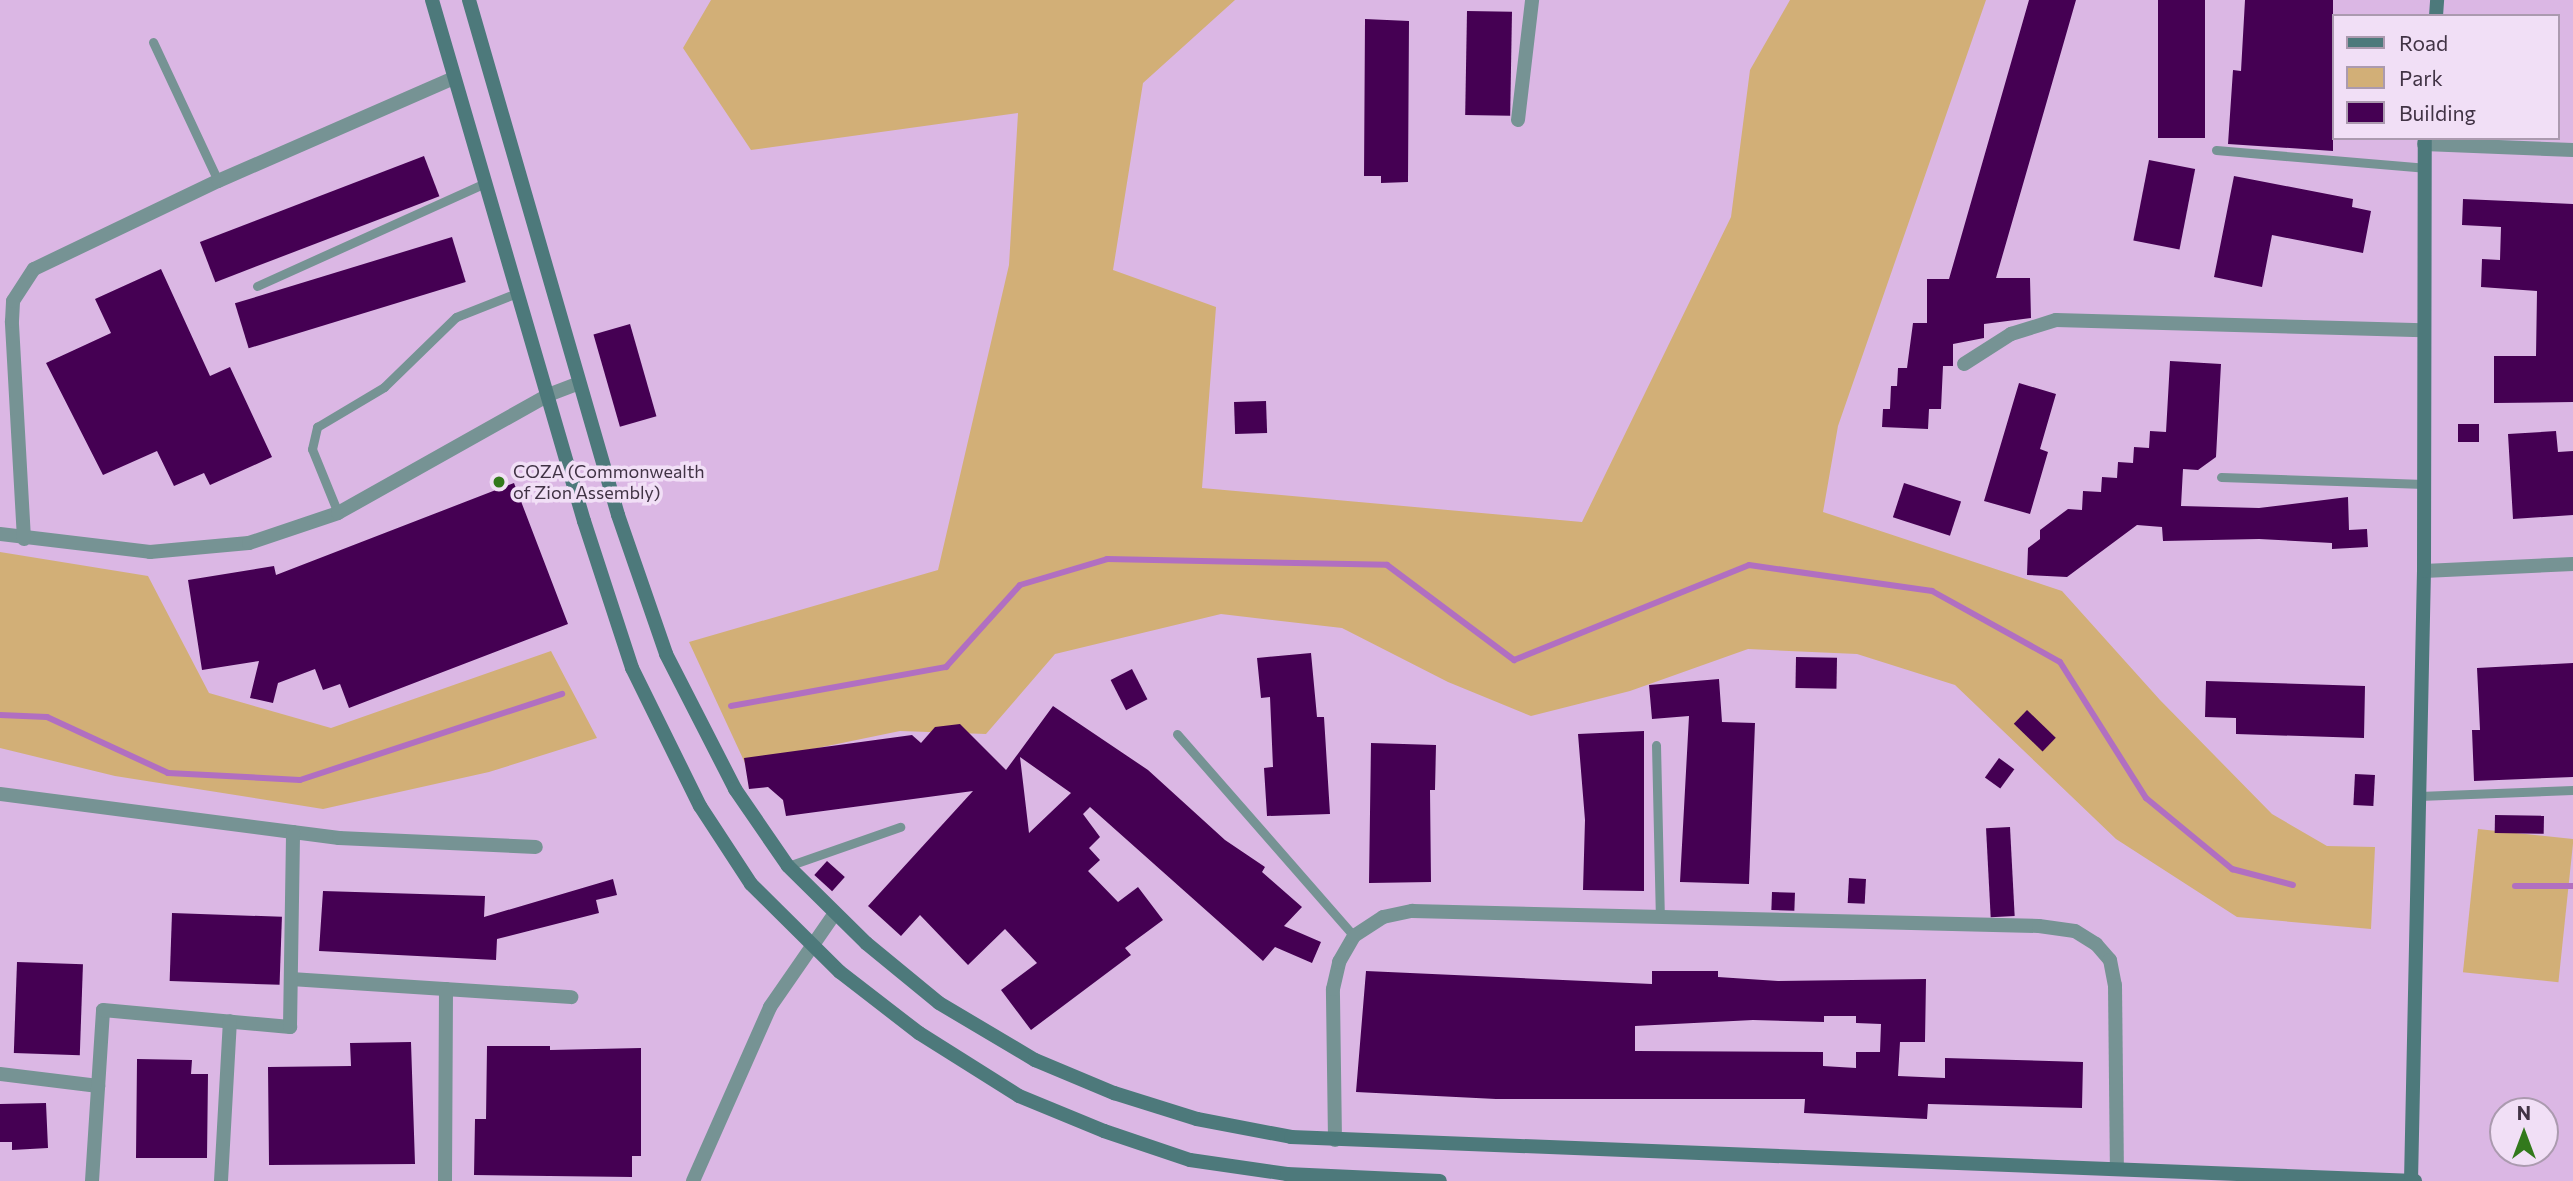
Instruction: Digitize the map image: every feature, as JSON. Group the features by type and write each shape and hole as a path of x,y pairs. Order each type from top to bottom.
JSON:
{"street":[{"path":"432,0 517,293 632,668 662,734 700,806 751,884 810,947 919,1032 1019,1096 1104,1131 1190,1160 1287,1174 1440,1181"},
{"path":"469,0 579,383 666,654 735,789 788,866 835,913 939,1003 1035,1060 1114,1093 1197,1119 1335,1140 2412,1181 2424,571 2425,141 2573,150"},
{"path":"1518,120 1532,0"},
{"path":"24,538 12,321 13,301 22,283 51,257 454,78"},
{"path":"1964,364 2011,334 2056,320 2423,330"},
{"path":"0,534 150,552 249,543 338,513 548,395 579,383"},
{"path":"2424,571 2573,565"},
{"path":"0,794 293,832 536,847"},
{"path":"92,1181 103,1010 290,1027 293,832"},
{"path":"1335,1140 1333,989 1339,962 1354,936 1383,917 1412,911 2039,926 2075,931 2096,944 2110,960 2115,985 2117,1169"},
{"path":"693,1181 770,1007 835,913"},
{"path":"290,979 571,997"},
{"path":"445,1181 446,989"},
{"path":"221,1181 230,1021"},
{"path":"0,1074 98,1086"}],"lane":[{"path":"153,42 218,181"},
{"path":"2216,150 2424,167"},
{"path":"257,286 485,183"},
{"path":"338,513 312,449 317,427 384,387 468,310 517,293"},
{"path":"2221,477 2424,484"},
{"path":"1177,734 1354,936"},
{"path":"1656,745 1660,917"},
{"path":"2419,796 2573,790"},
{"path":"788,866 900,827"}],"green space":[{"path":"711,0 1235,0 1143,83 1113,270 1216,307 1202,488 1582,522 1731,217 1750,70 1790,0 1986,0 1838,426 1823,512 2062,591 2160,700 2272,814 2327,846 2375,847 2371,929 2237,917 2116,839 1955,685 1857,654 1748,649 1630,691 1531,716 1448,682 1342,628 1221,614 1055,654 986,734 900,731 745,763 689,642 938,570 1009,265 1018,113 751,150 683,48"},
{"path":"0,552 148,576 209,693 331,728 551,651 597,738 489,772 323,809 115,776 0,748"},
{"path":"2478,829 2573,839 2558,982 2463,972"}],"building":[{"path":"2029,0 2076,0 1996,278 2030,278 2031,318 1984,324 1984,338 1953,344 1953,366 1943,366 1941,409 1929,409 1928,429 1882,427 1883,409 1890,409 1891,386 1897,386 1898,368 1907,368 1913,323 1927,323 1927,279 1949,279"},
{"path":"2158,0 2205,0 2205,138 2158,138"},
{"path":"2245,0 2333,0 2333,151 2228,144 2233,70 2241,71"},
{"path":"1467,11 1512,12 1510,116 1465,115"},
{"path":"1365,19 1409,21 1408,182 1381,183 1381,176 1364,176"},
{"path":"424,156 439,196 215,282 200,242"},
{"path":"2149,160 2195,169 2179,249 2133,240"},
{"path":"2234,176 2353,199 2352,207 2371,211 2363,253 2272,235 2262,287 2214,277"},
{"path":"2463,199 2573,204 2573,402 2494,403 2494,356 2536,356 2537,291 2481,287 2482,259 2500,260 2501,227 2462,225"},
{"path":"452,237 466,282 249,348 235,303"},
{"path":"161,269 210,376 230,367 272,457 210,485 204,473 174,486 157,451 103,475 46,363 111,333 95,299"},
{"path":"630,324 656,416 620,427 593,334"},
{"path":"2170,361 2221,364 2216,457 2198,470 2183,469 2181,506 2259,508 2348,497 2349,530 2367,529 2368,547 2332,549 2332,543 2259,539 2163,541 2162,527 2137,525 2067,577 2027,575 2028,548 2040,539 2040,530 2068,509 2082,510 2083,491 2101,492 2102,477 2117,478 2118,462 2133,463 2134,447 2149,448 2150,431 2166,432"},
{"path":"2019,383 2056,394 2040,449 2048,452 2030,514 1984,501"},
{"path":"1266,401 1267,433 1235,434 1234,402"},
{"path":"2458,424 2479,424 2479,442 2458,442"},
{"path":"2556,431 2558,452 2573,451 2573,515 2513,519 2508,434"},
{"path":"514,483 568,624 349,708 340,684 323,690 315,669 278,683 273,703 250,698 259,661 202,670 188,580 274,566 276,575"},
{"path":"1904,483 1961,502 1950,536 1893,517"},
{"path":"1311,653 1317,717 1324,717 1330,814 1267,816 1264,768 1273,767 1270,697 1261,698 1257,658"},
{"path":"1796,657 1837,658 1836,689 1795,688"},
{"path":"2573,663 2573,777 2474,781 2472,730 2480,730 2477,668"},
{"path":"1132,669 1147,699 1126,710 1111,680"},
{"path":"1719,679 1722,722 1755,723 1749,884 1680,882 1689,716 1652,719 1649,685"},
{"path":"2206,681 2365,686 2364,738 2236,734 2236,718 2205,717"},
{"path":"1053,706 1148,770 1225,840 1265,867 1262,872 1302,907 1284,926 1321,942 1312,963 1275,947 1263,961 1090,807 1083,814 1100,837 1089,848 1100,860 1088,871 1118,902 1138,887 1163,920 1125,948 1131,955 1031,1030 1001,990 1037,963 1005,929 968,965 920,915 901,936 868,906 973,791 786,816 783,800 768,787 749,789 744,758 912,735 921,743 935,727 960,724 1006,770","holes":["1020,757 1071,793 1029,833"]},
{"path":"2027,710 2056,738 2043,751 2014,724"},
{"path":"1644,731 1644,891 1583,890 1585,820 1578,734"},
{"path":"1371,743 1436,745 1435,790 1430,790 1431,882 1369,883"},
{"path":"1999,758 2014,769 2000,789 1985,777"},
{"path":"2355,774 2375,775 2373,806 2353,805"},
{"path":"2495,815 2544,816 2544,834 2495,833"},
{"path":"2010,827 2015,916 1991,917 1986,828"},
{"path":"827,861 845,877 832,891 814,875"},
{"path":"1849,878 1866,879 1865,904 1848,903"},
{"path":"613,879 617,895 596,900 599,913 497,939 496,960 319,951 323,891 485,896 484,917"},
{"path":"1772,892 1795,893 1794,911 1771,910"},
{"path":"172,913 282,917 280,985 170,981"},
{"path":"17,962 83,964 80,1055 14,1053"},
{"path":"1366,971 1652,984 1652,971 1718,971 1718,977 1778,981 1926,979 1925,1042 1900,1042 1898,1076 1945,1078 1945,1058 2083,1062 2082,1108 1928,1104 1927,1119 1804,1113 1805,1099 1496,1099 1356,1092","holes":["1824,1016 1856,1016 1856,1023 1881,1024 1880,1052 1856,1052 1856,1068 1823,1066 1823,1052 1635,1051 1635,1026 1753,1020 1824,1022"]},
{"path":"411,1042 415,1164 269,1165 268,1067 351,1066 350,1043"},
{"path":"487,1046 550,1046 550,1050 641,1048 641,1156 632,1156 632,1177 474,1175 475,1119 486,1119"},
{"path":"137,1059 192,1060 191,1074 208,1074 207,1158 136,1158"},
{"path":"46,1103 48,1148 12,1150 12,1142 0,1142 0,1104"}],"waterway":[{"path":"731,706 946,667 1020,585 1107,559 1387,565 1514,660 1749,565 1932,591 2060,662 2146,798 2232,869 2293,885"},
{"path":"0,715 47,717 168,773 300,780 562,694"},
{"path":"2515,886 2573,886"}],"place":[{"name":"COZA (Commonwealth of Zion Assembly)","path":"499,482"}]}
